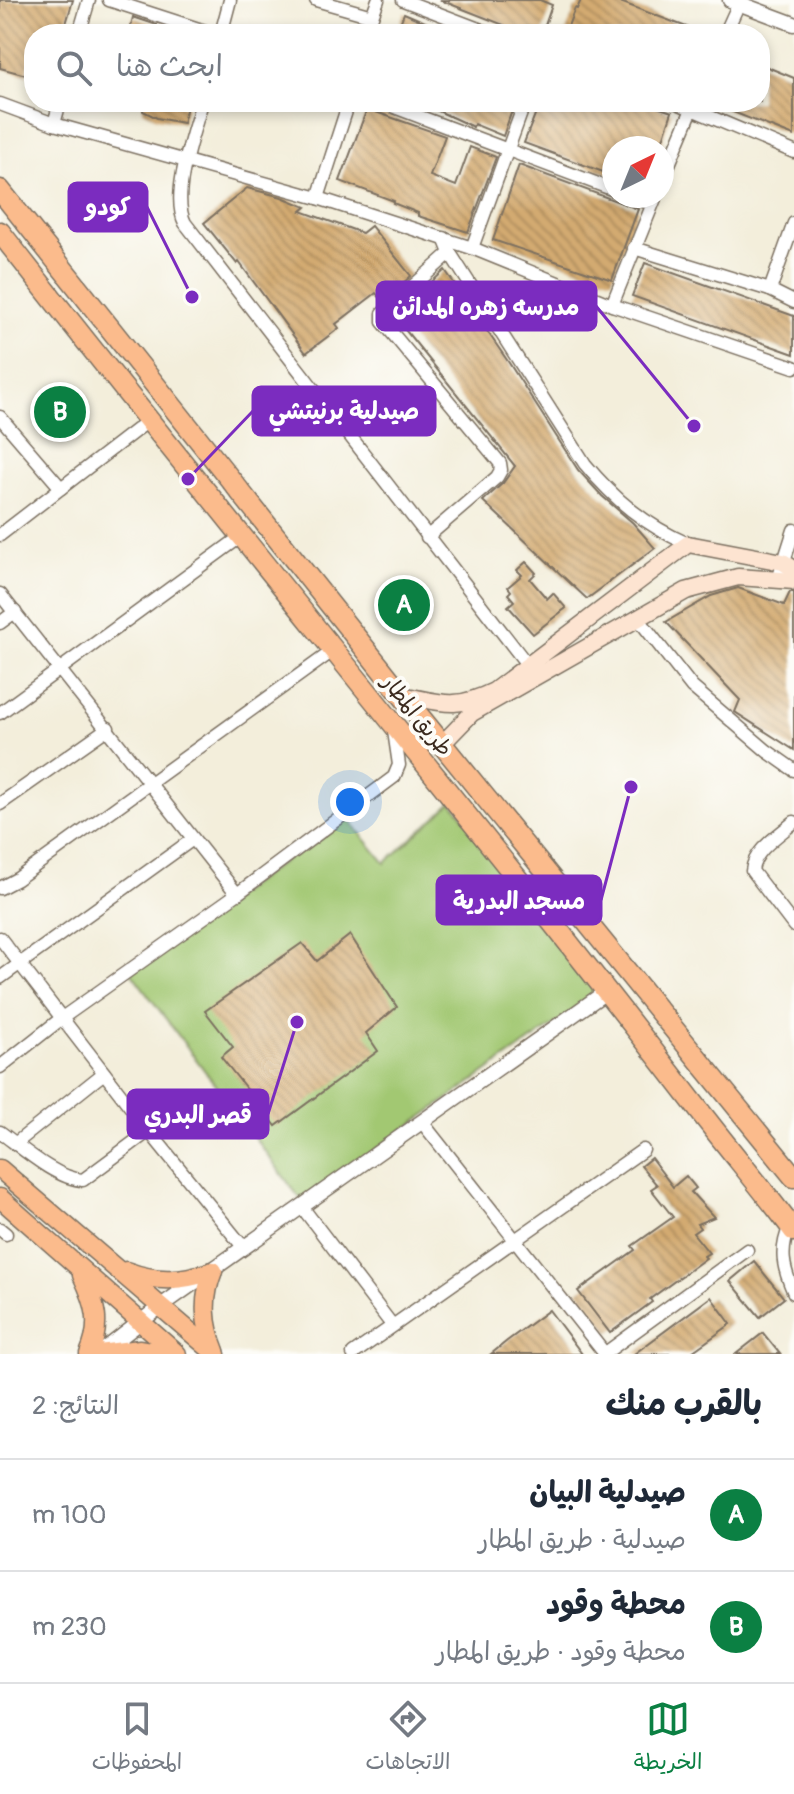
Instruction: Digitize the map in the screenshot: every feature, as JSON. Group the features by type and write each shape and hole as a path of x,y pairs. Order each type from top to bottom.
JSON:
{"highway":[{"name":"طريق المطار","path":"0,190 402,695 794,1177"},
{"name":"طريق المطار","path":"0,232 148,421 243,535 607,991 792,1228"}],"main road":[{"path":"442,744 463,719 531,670 688,544 789,565"},
{"path":"402,695 445,704 471,702 686,591 738,577 786,580"},
{"path":"0,1169 216,1354"},
{"path":"0,1198 177,1354"},
{"path":"74,1262 92,1294 98,1314 97,1334 89,1354"},
{"path":"118,1268 158,1281 213,1271 205,1298 205,1311 209,1337 216,1354"},
{"path":"99,1354 140,1349 168,1354"}],"street":[{"path":"82,24 89,0"},
{"path":"109,0 183,24"},
{"path":"224,24 230,0"},
{"path":"316,0 372,16"},
{"path":"370,24 378,0"},
{"path":"403,0 466,24"},
{"path":"728,24 734,2 794,24"},
{"path":"0,104 54,124 318,198 444,238 612,305 794,367"},
{"path":"54,124 57,112"},
{"path":"199,112 186,161 179,208 185,223 531,670"},
{"path":"318,198 346,112"},
{"path":"407,112 602,186"},
{"path":"472,248 522,112"},
{"path":"674,153 691,112"},
{"path":"709,112 794,152"},
{"path":"612,305 651,208"},
{"path":"770,290 794,223"},
{"path":"444,238 450,253 592,473 633,513 656,530 688,544"},
{"path":"634,248 770,290 794,302"},
{"path":"427,537 497,477 501,470 500,463 381,317 450,253"},
{"path":"0,417 61,488"},
{"path":"0,535 148,421"},
{"path":"786,580 794,530"},
{"path":"0,713 243,535"},
{"path":"0,594 237,894"},
{"path":"0,623 15,612"},
{"path":"637,617 692,687 794,770"},
{"path":"0,888 17,879 334,650"},
{"path":"0,1067 62,1018 237,894 394,777 399,759 393,722"},
{"path":"0,804 108,728"},
{"path":"794,822 753,860 752,871 794,926"},
{"path":"0,978 193,839"},
{"path":"0,938 244,1248"},
{"path":"99,1354 161,1306 607,991"},
{"path":"16,1143 104,1073"},
{"path":"422,1122 605,1354 747,1250"},
{"path":"0,1132 60,1174 72,1180 83,1180 149,1131"},
{"path":"353,1354 643,1150"},
{"path":"302,1207 392,1325"},
{"path":"792,1228 784,1239 782,1260 794,1293"}],"green space":[{"path":"452,802 602,991 302,1201 131,972 346,816 385,863"}],"building":[{"path":"0,0 73,0 66,24 24,24 24,74 0,68"},
{"path":"440,0 540,0 552,5 545,24 501,24"},
{"path":"581,0 615,0 679,24 569,24"},
{"path":"404,13 430,24 400,24"},
{"path":"133,17 154,24 131,24"},
{"path":"770,68 794,78 794,136 733,112 770,112"},
{"path":"145,112 186,112 183,123 157,118"},
{"path":"366,112 376,112 445,136 430,176 456,186 470,147 496,157 468,232 418,216 418,213 394,201 340,181"},
{"path":"441,112 511,112 503,136 474,124 473,127"},
{"path":"536,112 672,112 664,136 602,136 602,172 524,143"},
{"path":"519,165 602,196 602,208 638,209 612,280 493,240"},
{"path":"247,188 282,197 306,207 301,211 362,233 371,226 411,276 383,301 376,293 336,324 339,328 306,353 239,262 237,264 204,223"},
{"path":"645,263 794,316 794,354 632,296"},
{"path":"445,270 578,470 655,548 587,599 483,501 503,483 515,466 394,316"},
{"path":"526,562 536,573 530,579 547,599 553,593 566,608 533,634 508,606 514,601 508,594 511,591 508,587 522,575 517,570"},
{"path":"738,588 784,605 790,592 794,592 794,750 735,712 740,700 666,622 711,596"},
{"path":"350,935 397,1007 366,1033 378,1051 276,1126 221,1057 233,1047 205,1011 302,943 317,961"},
{"path":"651,1158 673,1187 686,1176 696,1188 691,1192 714,1217 697,1224 700,1228 693,1233 709,1253 610,1333 578,1291 635,1250 632,1246 673,1217 651,1189 657,1185 641,1166"},
{"path":"754,1261 784,1298 760,1317 730,1281"},
{"path":"711,1297 731,1324 689,1354 634,1354"},
{"path":"549,1310 582,1354 491,1354 507,1341"},
{"path":"763,1333 780,1354 736,1354"}],"place":[{"name":"كودو","path":"192,297"},
{"name":"محطة وقود","path":"60,412"},
{"name":"مدرسه زهره المدائن","path":"694,426"},
{"name":"صيدلية برنيتشي","path":"188,479"},
{"name":"صيدلية البيان","path":"404,605"},
{"name":"مسجد البدرية","path":"631,787"},
{"name":"قصر البدري","path":"297,1022"}]}
